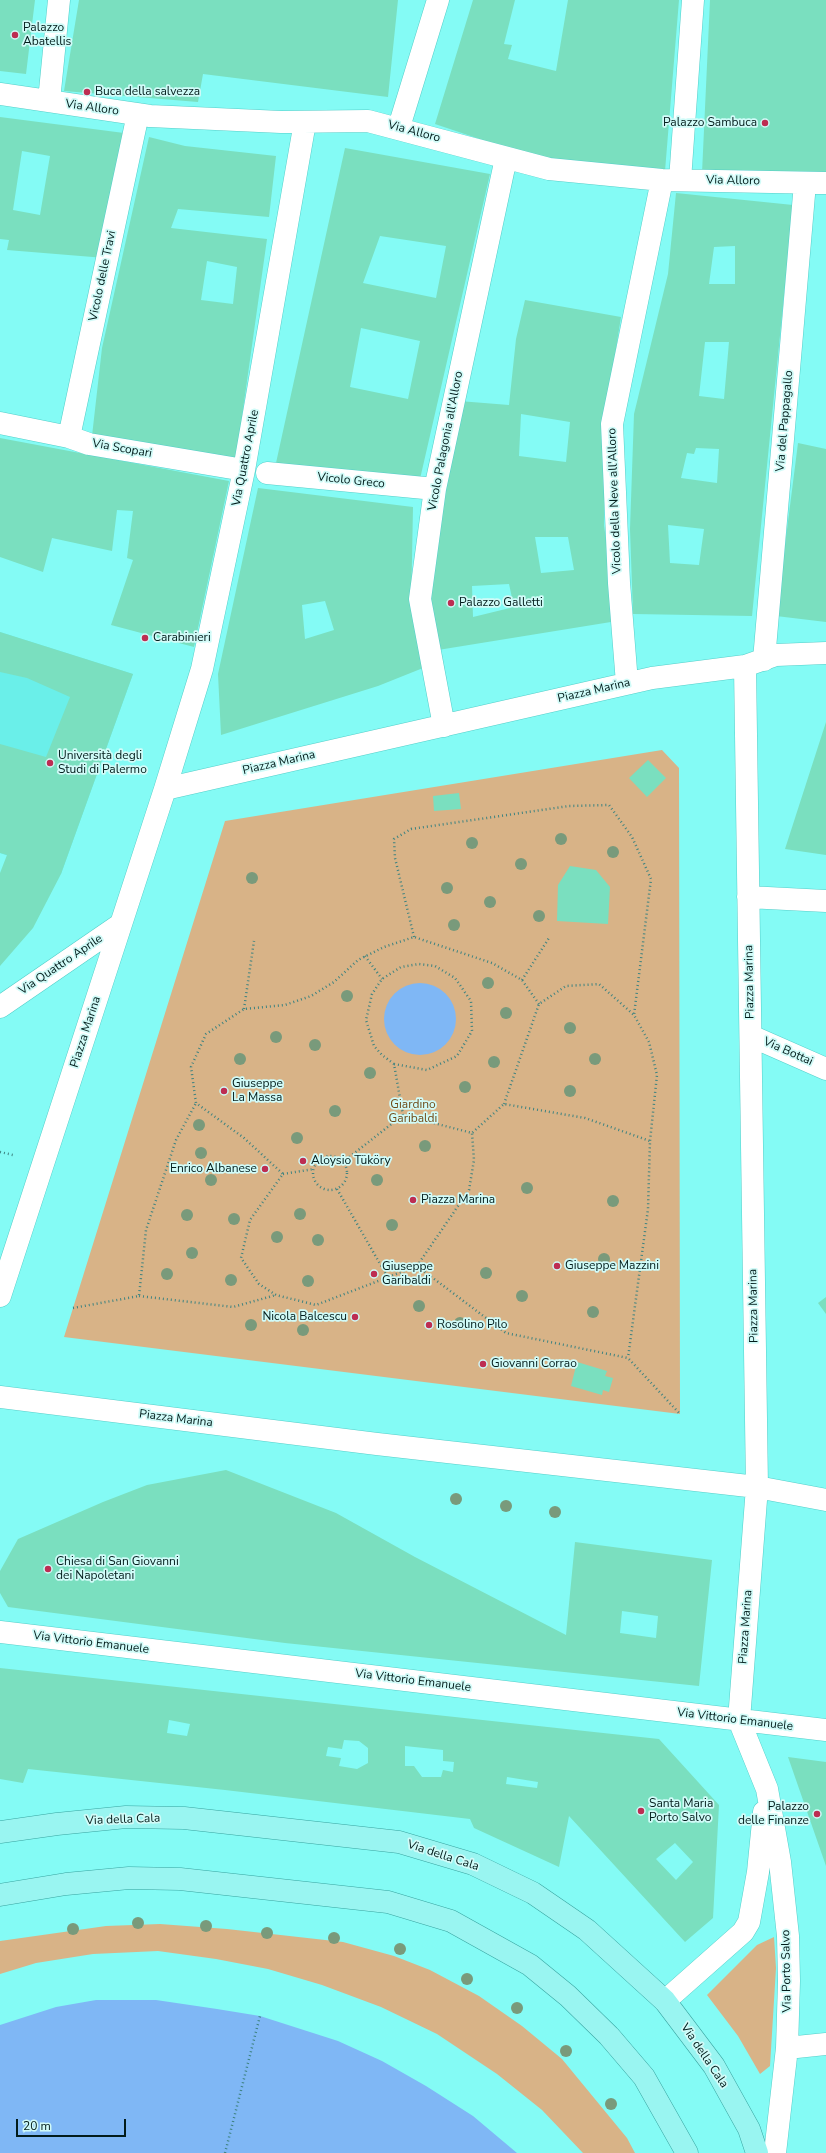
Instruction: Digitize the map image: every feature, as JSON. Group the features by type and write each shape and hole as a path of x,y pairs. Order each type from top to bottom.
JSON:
{"main road":[{"name":"Via della Cala","path":"0,1832 57,1824 126,1817 184,1818 400,1842 473,1864 533,1893 586,1930 664,2000 714,2066 749,2129 757,2153"},
{"path":"0,1895 66,1884 128,1878 180,1879 388,1902 451,1920 530,1965 568,1996 609,2036 644,2077 687,2153"}],"street":[{"path":"49,101 59,0"},
{"path":"399,127 438,0"},
{"name":"Vicolo della Neve all'Alloro","path":"627,684 619,583 612,424 671,180 693,0"},
{"name":"Via Alloro","path":"0,94 138,114 281,122 368,121 399,127 549,169 671,180 816,183"},
{"name":"Vicolo delle Travi","path":"69,437 138,114"},
{"name":"Via Quattro Aprile","path":"165,789 202,669 244,470 305,122"},
{"name":"Vicolo Palagonia all'Alloro","path":"444,726 420,599 435,489 506,158"},
{"name":"Via del Pappagallo","path":"755,663 816,183"},
{"name":"Via Scopari","path":"0,423 69,437 89,444 244,470"},
{"name":"Vicolo Greco","path":"267,473 435,489"},
{"path":"755,663 776,655 826,652"},
{"name":"Piazza Marina","path":"0,1296 165,789 652,678 755,663 748,897 757,1487 739,1720"},
{"path":"748,897 826,901"},
{"name":"Via Quattro Aprile","path":"0,1007 121,924"},
{"name":"Via Bottai","path":"750,1036 826,1069"},
{"name":"Piazza Marina","path":"0,1397 369,1443 757,1487 826,1500"},
{"name":"Via Vittorio Emanuele","path":"0,1632 826,1730"},
{"name":"Via Porto Salvo","path":"739,1720 767,1789 780,1862 788,1936 789,1981 787,2048 775,2153"},
{"name":"Via Porto Salvo","path":"664,2000 743,1932 749,1922 758,1872 767,1789"},
{"path":"787,2048 826,2044"}],"path":[{"path":"414,937 395,858 394,839 411,829 569,806 609,805 632,837 651,879 634,1015"},
{"path":"139,1296 146,1230 176,1140 196,1103 191,1067 206,1034 244,1009 285,1005 311,996 334,982 358,960 384,947 414,937 492,963 522,980 539,1004"},
{"path":"522,980 549,938"},
{"path":"244,1009 254,942"},
{"path":"365,956 382,979"},
{"path":"419,964 435,966 455,978 471,1001 472,1031 457,1056 427,1070 394,1064 382,1055 374,1046 366,1020 372,994 382,979 400,967 419,964"},
{"path":"472,1133 504,1104 539,1004 566,986 599,984 634,1015 649,1042 657,1075 650,1141 648,1209 628,1358"},
{"path":"394,1064 402,1115"},
{"path":"196,1103 244,1138 282,1174"},
{"path":"504,1104 585,1118 650,1141"},
{"path":"402,1115 472,1133"},
{"path":"343,1162 402,1115"},
{"path":"314,1169 282,1174 250,1220 241,1258 259,1284 276,1295 316,1304 386,1276 417,1266 469,1190 474,1160 472,1133"},
{"path":"328,1156 343,1162 347,1171 344,1184 337,1189 332,1190 322,1188 315,1182 314,1169 320,1160 328,1156"},
{"path":"337,1189 386,1276"},
{"path":"417,1266 506,1333 628,1358 680,1414"},
{"path":"73,1308 139,1296 233,1307 276,1295"},
{"path":"225,2153 260,2016"}],"shaded area":[{"name":"Università degli Studi di Palermo","path":"0,632 133,674 61,874 0,853"},
{"path":"413,983 427,983 434,985 446,993 454,1005 456,1019 454,1033 446,1045 434,1053 427,1055 413,1055 406,1053 394,1045 386,1033 384,1026 384,1012 386,1005 394,993 406,985"},
{"path":"96,2000 156,2000 260,2016 338,2041 382,2061 426,2086 473,2116 517,2153 0,2153 0,2025 56,2007"}],"green space":[{"name":"Giardino Garibaldi","path":"662,750 679,768 680,1414 64,1337 225,821"},
{"path":"160,1924 227,1929 343,1942 394,1956 430,1970 479,1996 522,2026 562,2059 627,2138 635,2153 583,2153 542,2110 497,2074 437,2034 381,2007 322,1985 268,1969 216,1959 158,1951 93,1954 36,1963 0,1974 0,1941 106,1926"},
{"path":"774,1937 776,1968 770,2066 760,2074 738,2036 707,1995 757,1945"}],"building":[{"name":"Palazzo Abatellis","path":"0,0 35,0 26,74 0,71"},
{"path":"79,0 398,0 388,97 203,74 198,102 64,91"},
{"path":"473,0 515,0 504,44 512,45 508,59 556,71 568,0 679,0 665,171 548,162 435,124"},
{"name":"Palazzo Sambuca","path":"710,0 826,0 826,173 702,173"},
{"path":"0,117 124,133 105,258 7,250 9,240 0,239","holes":["22,151 50,156 40,215 13,210"]},
{"path":"149,137 185,146 276,156 269,217 178,209 171,228 267,239 236,459 92,436 102,348","holes":["207,261 237,267 233,304 201,300"]},
{"path":"345,148 490,174 420,479 276,463","holes":["380,236 446,246 436,298 363,283","361,328 420,341 408,399 350,387"]},
{"path":"676,193 793,205 752,616 633,614 630,529 634,414 668,274","holes":["735,246 735,284 709,284 714,247","705,342 729,342 724,399 699,396","696,448 719,449 717,483 681,478 687,453 694,454","668,525 704,529 699,565 670,563"]},
{"path":"525,300 621,317 604,424 604,525 617,621 438,650 427,598 459,401 509,405 516,339","holes":["521,414 570,422 566,462 519,456","535,537 568,537 574,570 541,573","509,584 514,607 473,617 472,586"]},
{"path":"0,438 229,481 194,647 111,625 133,560 127,558 133,511 117,510 112,551 52,538 43,572 0,557"},
{"path":"798,443 826,449 826,622 776,616"},
{"path":"258,488 413,507 411,610 428,666 378,686 221,735 218,674","holes":["325,601 334,630 305,639 302,605"]},
{"name":"Università degli Studi di Palermo","path":"0,632 133,674 61,874 33,928 0,966 0,873 7,855 0,853 0,744 46,757 70,697 27,678 0,672"},
{"path":"826,722 826,855 785,849"},
{"path":"648,760 666,778 647,797 629,778"},
{"path":"459,793 461,809 434,811 433,796"},
{"path":"570,866 596,870 610,887 608,924 557,921 558,885"},
{"path":"826,1297 826,1314 818,1303"},
{"path":"577,1362 607,1371 605,1376 613,1378 609,1392 603,1390 602,1395 571,1386"},
{"path":"226,1470 336,1513 415,1557 566,1635 575,1542 712,1560 699,1686 285,1643 8,1607 0,1593 0,1571 18,1539 103,1502 147,1485","holes":["622,1611 658,1616 656,1638 620,1633"]},
{"path":"0,1668 659,1739 719,1805 713,1918 685,1942 569,1816 559,1867 474,1828 470,1819 225,1790 28,1769 23,1783 0,1779","holes":["169,1720 190,1724 187,1736 167,1733","344,1740 359,1741 368,1748 368,1763 357,1769 339,1766 341,1758 326,1756 328,1747 342,1749","405,1746 443,1750 443,1761 454,1762 453,1772 443,1770 441,1777 422,1777 414,1766 405,1766","507,1777 538,1782 537,1788 506,1784","675,1843 693,1862 676,1880 656,1859"]},
{"name":"Palazzo delle Finanze","path":"788,1757 826,1762 826,1866"}],"place":[{"name":"Palazzo Abatellis","path":"15,35"},
{"name":"Buca della salvezza","path":"87,92"},
{"name":"Palazzo Sambuca","path":"765,123"},
{"name":"Palazzo Galletti","path":"451,603"},
{"name":"Carabinieri","path":"145,638"},
{"name":"Università degli Studi di Palermo","path":"50,763"},
{"name":"Giuseppe La Massa","path":"224,1091"},
{"name":"Aloysio Tüköry","path":"303,1161"},
{"name":"Enrico Albanese","path":"265,1169"},
{"name":"Piazza Marina","path":"413,1200"},
{"name":"Giuseppe Mazzini","path":"557,1266"},
{"name":"Giuseppe Garibaldi","path":"374,1274"},
{"name":"Nicola Balcescu","path":"355,1317"},
{"name":"Rosolino Pilo","path":"429,1325"},
{"name":"Giovanni Corrao","path":"483,1364"},
{"name":"Chiesa di San Giovanni dei Napoletani","path":"48,1569"},
{"name":"Santa Maria Porto Salvo","path":"641,1811"},
{"name":"Palazzo delle Finanze","path":"817,1814"}]}
